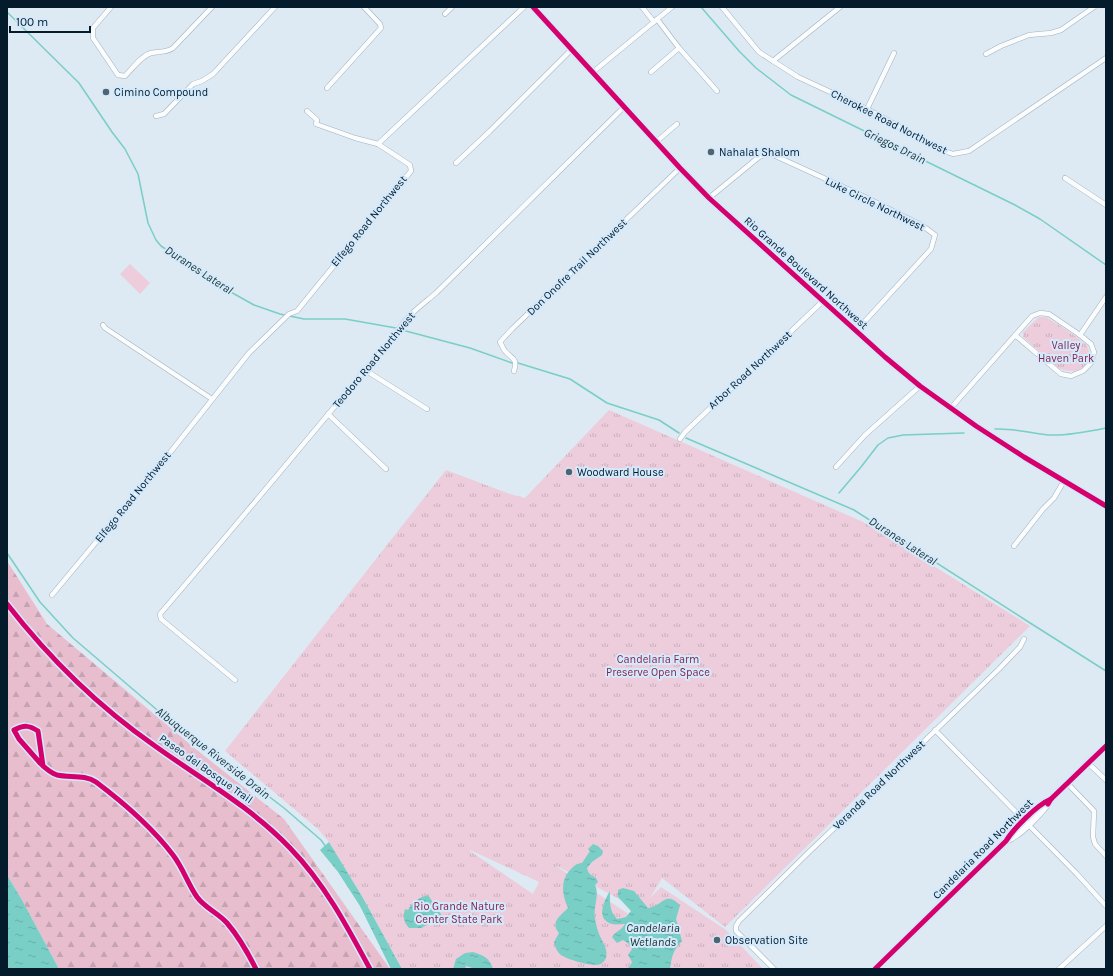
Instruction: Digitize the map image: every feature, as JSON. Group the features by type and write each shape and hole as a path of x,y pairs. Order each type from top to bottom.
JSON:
{"main road":[{"name":"Rio Grande Boulevard Northwest","path":"533,7 709,198 920,386 950,409 1024,458 1106,506"},
{"name":"Candelaria Road Northwest","path":"876,969 1006,841 1010,834 1026,823 1043,802 1051,799 1106,746"}],"street":[{"path":"111,7 93,28 93,38 118,75 125,76 140,61 150,54 169,51 212,7"},
{"path":"156,116 164,114 193,84 202,81 213,74 275,7"},
{"path":"327,88 380,28 380,24 364,7"},
{"path":"445,14 452,7"},
{"path":"307,111 317,120 316,124 355,138 378,144 524,7"},
{"path":"642,7 717,91"},
{"path":"593,72 672,7"},
{"name":"Cherokee Road Northwest","path":"722,7 759,52 773,61 798,76 867,109 942,150 953,154 969,151 1106,58"},
{"path":"773,61 840,7"},
{"path":"986,54 1001,46 1029,35 1050,33 1061,30 1094,7"},
{"path":"651,72 680,48"},
{"path":"456,163 572,49"},
{"path":"867,109 894,53"},
{"name":"Teodoro Road Northwest","path":"235,680 161,619 160,614 258,500 418,307 436,293 624,107"},
{"path":"656,142 677,124"},
{"name":"Elfego Road Northwest","path":"52,595 155,471 249,352 289,314 297,311 411,170 410,165 378,144"},
{"name":"Luke Circle Northwest","path":"709,198 759,157 769,153 865,197 923,226 935,235 931,249 856,330"},
{"name":"Don Onofre Trail Northwest","path":"514,371 515,363 500,342 512,328 680,168"},
{"path":"1065,178 1106,205"},
{"path":"1080,335 1106,297"},
{"name":"Arbor Road Northwest","path":"680,439 685,432 823,301"},
{"path":"950,409 1015,335 1032,316 1040,313 1049,314 1080,335 1090,344 1094,352 1091,362 1083,371 1071,376 1061,374 1015,335"},
{"path":"103,325 105,328 212,398"},
{"path":"365,370 427,409"},
{"path":"836,467 865,435 920,386"},
{"path":"328,414 386,469"},
{"path":"1014,546 1043,509 1054,498 1064,481"},
{"name":"Veranda Road Northwest","path":"774,969 736,931 736,926 739,921 1015,652 1020,647 1024,639"},
{"path":"935,730 1106,906"},
{"path":"1088,763 1106,780"},
{"path":"1067,783 1094,811 1094,844 1106,856"},
{"path":"1059,969 1106,926"}],"green space":[{"path":"130,264 150,283 140,294 120,274"},
{"name":"Valley Haven Park","path":"1039,317 1046,317 1074,335 1087,346 1089,357 1082,368 1076,371 1070,371 1058,368 1023,337 1023,332"},
{"name":"Candelaria Farm Preserve Open Space","path":"609,410 863,522 1030,626 725,927 662,878 650,898 661,887 726,930 763,969 402,969 363,898 329,842 318,829 225,751 446,470 510,494 525,498","holes":["470,851 539,882 533,894","557,866 640,910 633,917"]},
{"path":"7,561 47,624 192,746 284,819 390,969 59,969 7,875"}],"water":[{"path":"329,842 363,898 402,969 391,969 360,906 338,872 320,850"},
{"path":"593,844 598,846 603,851 602,855 592,862 587,868 589,873 596,878 598,882 595,885 597,897 595,918 606,952 606,958 604,961 601,964 596,965 578,962 564,957 557,951 554,942 559,933 555,926 557,919 568,908 563,892 565,878 573,866 582,863 590,851 588,849"},
{"path":"7,875 22,900 59,969 7,969"},
{"name":"Candelaria Wetlands","path":"623,888 634,891 648,908 653,907 667,899 671,899 680,905 676,919 682,941 673,954 670,969 627,969 632,962 628,955 632,949 629,944 623,940 617,943 612,937 625,924 612,924 607,922 602,914 605,900 610,891 611,910 617,919 626,917 631,911 618,897 618,890"},
{"path":"428,895 443,917 421,928 409,928 404,919 405,909 408,910 416,900"},
{"path":"473,952 486,958 490,962 493,969 476,969 466,966 465,969 453,969 456,959 465,953"}],"waterway":[{"name":"Griegos Drain","path":"701,7 739,51 756,68 791,95 1015,205 1040,219 1106,265"},
{"name":"Duranes Lateral","path":"7,12 79,83 125,149 138,174 148,223 156,240 161,246 229,291 254,305 280,314 304,319 345,319 396,328"},
{"name":"Duranes Lateral","path":"402,330 470,348 512,363"},
{"name":"Duranes Lateral","path":"518,363 570,379 607,403 659,420 679,433"},
{"path":"995,429 1008,429 1048,435 1062,435 1106,428"},
{"path":"839,493 878,445 888,438 903,435 964,433"},
{"name":"Duranes Lateral","path":"686,438 854,510 1106,671"},
{"name":"Albuquerque Riverside Drain","path":"7,553 40,602 73,638 163,715 284,808 321,840 326,847"}],"cycle path":[{"path":"533,7 709,198 885,357 920,386 976,426 1024,457 1106,506"},
{"name":"Paseo del Bosque Trail","path":"7,604 40,643 76,681 114,715 134,731 242,806 259,819 290,848 324,890 344,921 370,969"},
{"path":"43,766 38,731 26,726 14,730 19,739 40,763 42,765 44,767 48,770 57,775 82,777 96,782 137,816 165,844 177,860 197,897 223,919 231,928 243,945 256,969"},
{"path":"1048,804 1051,799 1106,746"},
{"path":"875,969 1006,841 1026,817 1039,806 1051,799"}],"place":[{"name":"Cimino Compound","path":"106,92"},
{"name":"Nahalat Shalom","path":"711,152"},
{"name":"Woodward House","path":"569,472"},
{"name":"Observation Site","path":"717,940"}],"park label":[{"name":"Rio Grande Nature Center State Park","path":"459,912"}]}
